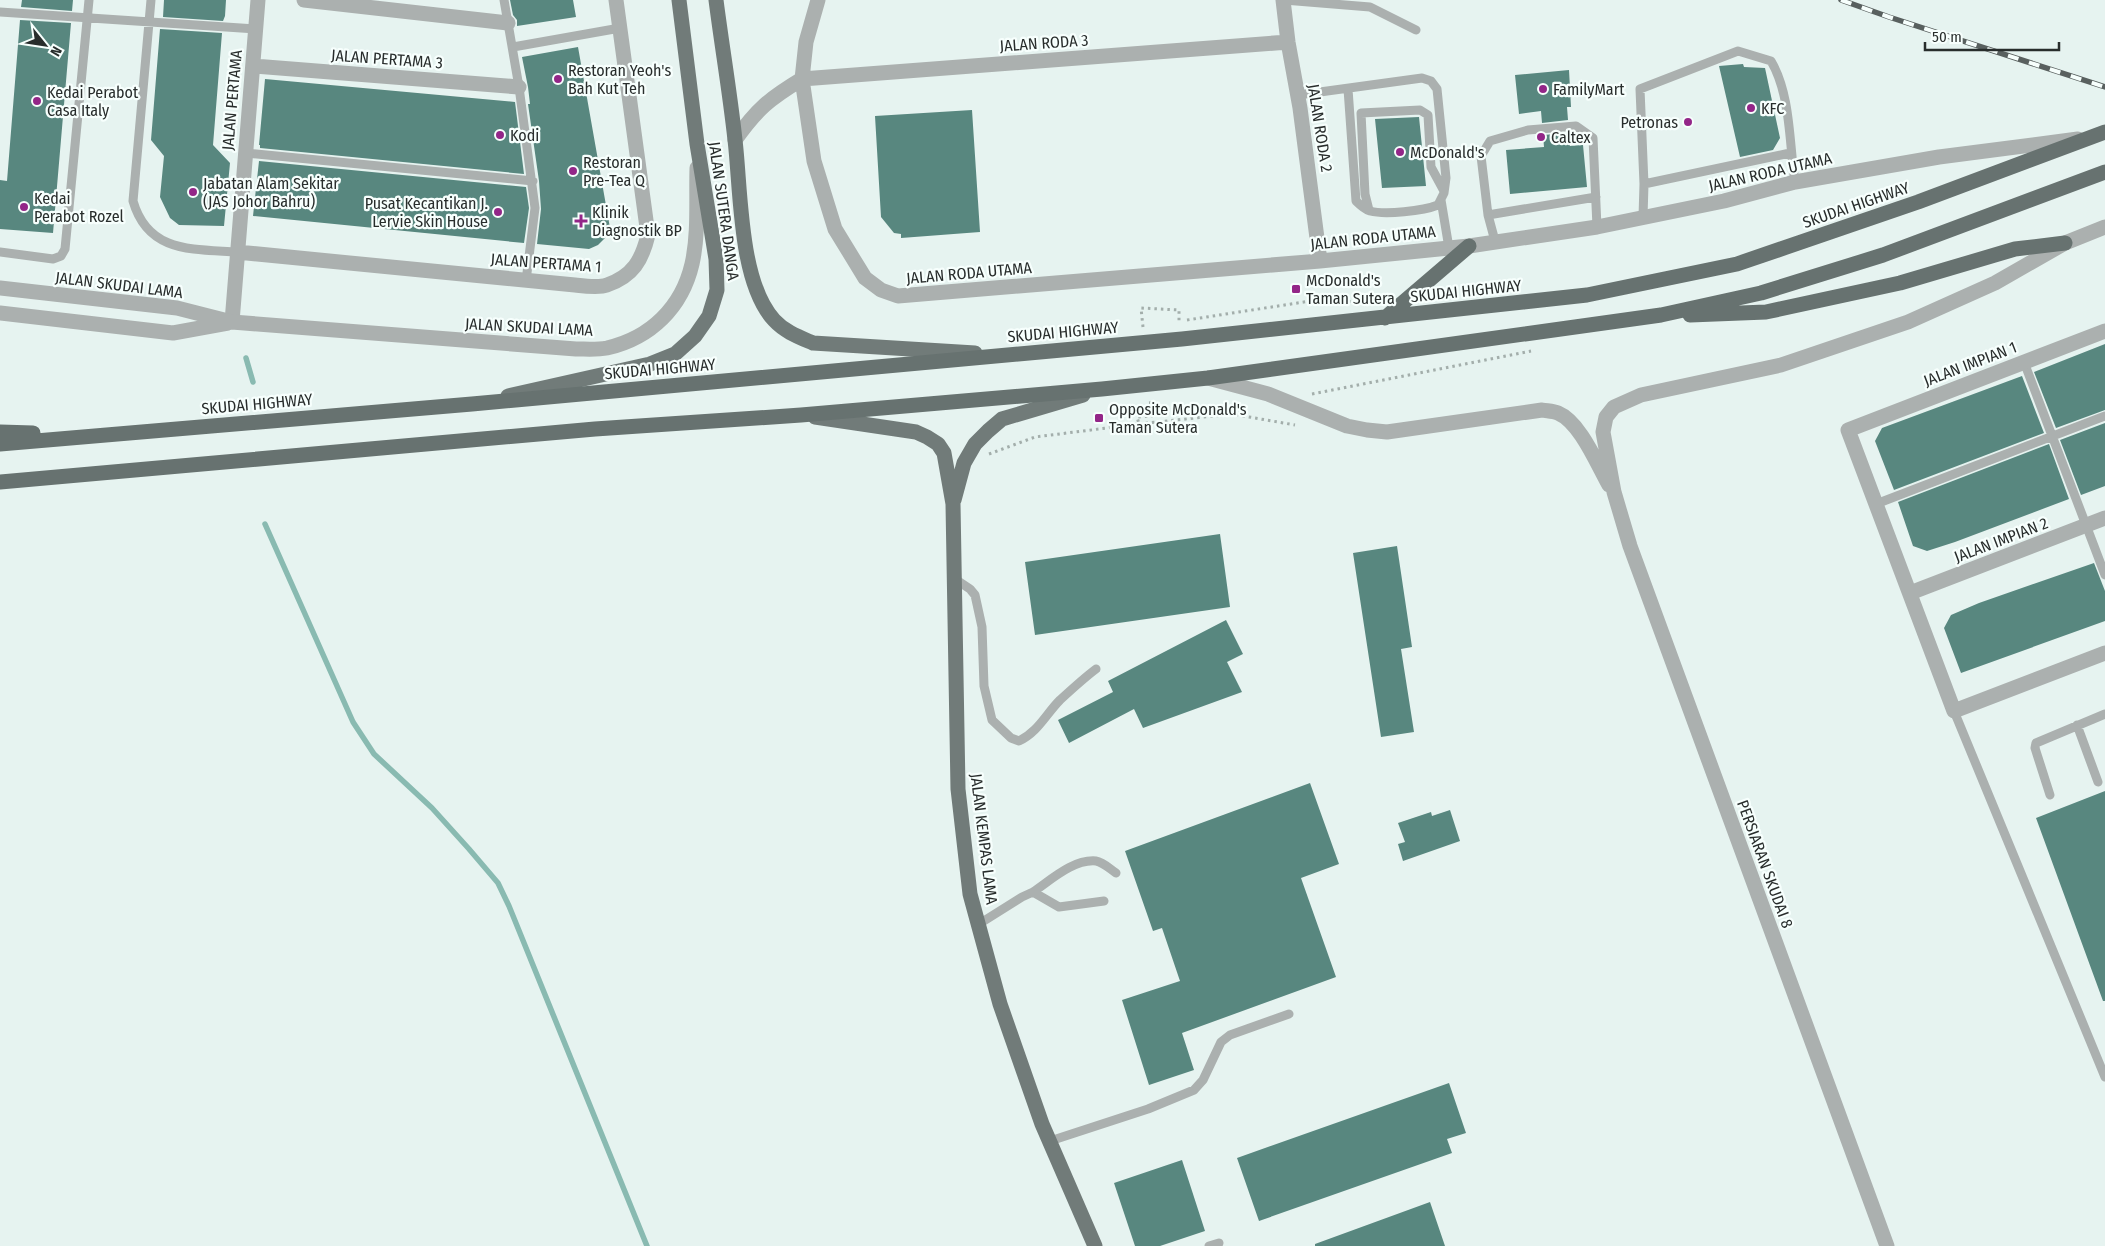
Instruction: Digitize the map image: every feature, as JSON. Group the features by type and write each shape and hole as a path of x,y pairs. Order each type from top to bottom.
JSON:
{"highway":[{"name":"SKUDAI HIGHWAY","path":"0,444 472,404 1004,355 1384,318 1587,295 1737,264 1918,202 2098,135"},
{"path":"0,482 585,430 801,415 1102,389 1208,378 1661,315 1761,293 1883,255 2105,172"},
{"path":"1661,315 1766,312 1900,282 2015,249 2065,244"},
{"path":"1384,318 1469,246"},
{"path":"0,432 102,434"}],"main road":[{"name":"JALAN SUTERA DANGA","path":"472,404 650,364 675,354 696,336 709,316 717,290 716,259 698,144 679,0"},
{"name":"JALAN SUTERA DANGA","path":"716,0 735,140 746,255 757,292 773,320 789,332 813,343 1004,355"},
{"name":"JALAN KEMPAS LAMA","path":"953,504 964,463 975,444 1002,419 1102,389"},
{"name":"JALAN KEMPAS LAMA","path":"801,415 900,430 928,437 938,444 944,453 953,504 958,789 970,894 1000,1004 1050,1142 1096,1246"}],"street":[{"name":"JALAN PERTAMA","path":"232,322 258,0"},
{"path":"304,0 508,24"},
{"name":"JALAN PERTAMA 1","path":"237,252 526,281 606,286 633,271 644,251 648,235 616,0"},
{"name":"JALAN RODA UTAMA","path":"818,0 806,42 802,79 814,162 835,229 865,278 881,290 898,296 1320,261 1469,246 1643,217 1724,201 1795,182 1939,157 2098,135"},
{"name":"JALAN RODA 2","path":"1283,0 1288,42 1298,95 1320,261"},
{"name":"JALAN RODA 3","path":"802,79 1288,42"},
{"name":"JALAN PERTAMA 3","path":"253,66 519,87"},
{"path":"735,140 752,116 774,96 802,79"},
{"name":"JALAN SKUDAI LAMA","path":"0,288 177,308 232,322 576,349 606,348 647,332 663,320 675,304 685,285 695,245 698,144"},
{"path":"1614,492 1603,432 1606,417 1614,407 1641,395 1781,365 1908,322 1996,283 2065,244 2105,227"},
{"name":"JALAN SKUDAI LAMA","path":"0,313 174,333 232,322"},
{"name":"JALAN IMPIAN 1","path":"1876,504 1848,430 2105,331"},
{"path":"1208,378 1268,394 1338,422 1367,430 1387,432 1542,410 1557,413 1569,420 1576,429 1614,492"},
{"name":"PERSIARAN SKUDAI 8","path":"1614,492 1637,565 1887,1246"},
{"path":"1876,504 1954,711 2105,653"},
{"name":"JALAN IMPIAN 2","path":"1910,593 2105,518"}],"lane":[{"path":"0,252 54,259 61,256 65,249 89,0"},
{"path":"151,0 133,201 138,216 148,230 162,241 180,248 237,252"},
{"path":"504,0 533,181 535,208 526,281"},
{"path":"1283,0 1370,6 1416,30"},
{"path":"0,12 256,29"},
{"path":"512,47 620,28"},
{"path":"1643,217 1644,184 1640,88 1738,51 1771,61 1781,81 1795,182"},
{"path":"1298,95 1422,78 1431,81 1437,90 1446,178 1443,196 1438,205 1430,208 1381,212 1369,210 1356,202 1348,89"},
{"path":"1369,210 1365,194 1361,114 1420,110 1428,115 1431,167 1443,196 1449,248"},
{"path":"1495,241 1488,215 1482,156 1490,141 1528,130 1576,126 1593,138 1597,226"},
{"path":"1644,184 1790,152"},
{"path":"246,153 533,181"},
{"path":"1488,215 1596,197"},
{"path":"2024,362 2105,575"},
{"path":"1876,504 2105,416"},
{"path":"955,579 970,588 975,595 982,627 984,686 992,720 1011,738 1020,741 1028,737 1060,700 1096,669"},
{"path":"1954,711 2105,1077"},
{"path":"2050,795 2035,748 2036,743 2105,714"},
{"path":"2077,725 2098,782"},
{"path":"978,924 1033,892 1069,868 1081,863 1096,861 1106,865 1116,873"},
{"path":"1033,892 1059,907 1104,901"},
{"path":"1050,1142 1148,1109 1194,1090 1203,1080 1221,1042 1230,1036 1289,1014"},
{"path":"1209,1246 1219,1242"}],"path":[{"path":"1143,328 1141,308 1179,310 1179,322 1317,300 1365,302"},
{"path":"1310,394 1535,351"},
{"path":"1139,424 1137,417 1152,416 1150,396"},
{"path":"964,463 1035,437 1139,424 1232,414 1294,425"}],"building":[{"path":"22,0 73,0 72,11 21,7"},
{"path":"164,0 226,0 225,16 223,21 163,17"},
{"path":"510,0 573,0 576,17 517,26 517,20 513,15"},
{"path":"20,20 71,23 53,233 0,229 0,180 7,181"},
{"path":"160,29 222,33 213,145 230,163 224,226 179,225 170,218 160,197 164,156 151,140"},
{"path":"578,47 610,228 606,237 598,245 589,249 537,244 541,209 539,181 528,104 530,104 528,87 522,57"},
{"name":"KFC","path":"1743,64 1744,67 1765,68 1780,138 1773,150 1740,157 1719,66"},
{"path":"1569,70 1571,107 1567,107 1568,120 1542,123 1541,111 1519,114 1515,75"},
{"path":"265,79 515,102 524,174 260,148"},
{"path":"972,110 980,232 901,238 901,234 894,233 881,217 875,116"},
{"name":"McDonald's","path":"1419,117 1426,186 1382,188 1375,119"},
{"path":"1569,133 1570,146 1583,145 1587,187 1510,194 1506,150 1544,147 1543,135"},
{"path":"259,161 526,187 529,208 524,243 253,216"},
{"path":"2105,344 2105,410 2056,428 2034,372"},
{"path":"2022,376 2044,433 1894,490 1875,441 1882,428"},
{"path":"2105,423 2105,486 2081,495 2060,440"},
{"path":"2049,444 2069,499 1927,551 1913,546 1898,502"},
{"path":"1220,534 1230,607 1035,635 1025,562"},
{"path":"1397,546 1412,647 1401,649 1414,732 1381,737 1353,553"},
{"path":"2094,563 2105,591 2105,621 1961,673 1944,628 1951,615 1979,603"},
{"path":"1226,620 1243,654 1227,662 1242,692 1143,728 1134,709 1069,743 1058,720 1113,692 1108,681"},
{"path":"1310,783 1339,864 1301,878 1336,977 1182,1033 1194,1070 1149,1085 1122,1000 1180,981 1162,928 1153,931 1125,851"},
{"path":"2105,791 2105,1001 2103,1001 2036,818"},
{"path":"1450,810 1460,841 1403,861 1398,844 1405,842 1398,823 1431,812 1432,816"},
{"path":"1449,1083 1466,1133 1447,1139 1452,1153 1259,1221 1237,1158"},
{"path":"1182,1160 1205,1231 1160,1246 1135,1246 1114,1183"},
{"path":"1430,1202 1445,1246 1315,1246 1315,1244"}],"waterway":[{"path":"246,358 253,382"},
{"path":"265,524 353,722 374,754 432,808 498,883 647,1246"}],"railway":[{"path":"1841,0 2105,87"}],"place":[{"name":"Restoran Yeoh's Bah Kut Teh","path":"558,79"},
{"name":"FamilyMart","path":"1543,89"},
{"name":"Kedai Perabot Casa Italy","path":"37,101"},
{"name":"KFC","path":"1751,108"},
{"name":"Petronas","path":"1688,122"},
{"name":"Kodi","path":"500,135"},
{"name":"Caltex","path":"1541,137"},
{"name":"McDonald's","path":"1400,152"},
{"name":"Restoran Pre-Tea Q","path":"573,171"},
{"name":"Jabatan Alam Sekitar (JAS Johor Bahru)","path":"193,192"},
{"name":"Kedai Perabot Rozel","path":"24,207"},
{"name":"Pusat Kecantikan J. Lervie Skin House","path":"498,212"},
{"name":"Klinik Diagnostik BP","path":"581,221"},
{"name":"McDonald's Taman Sutera","path":"1296,289"},
{"name":"Opposite McDonald's Taman Sutera","path":"1099,418"}]}
